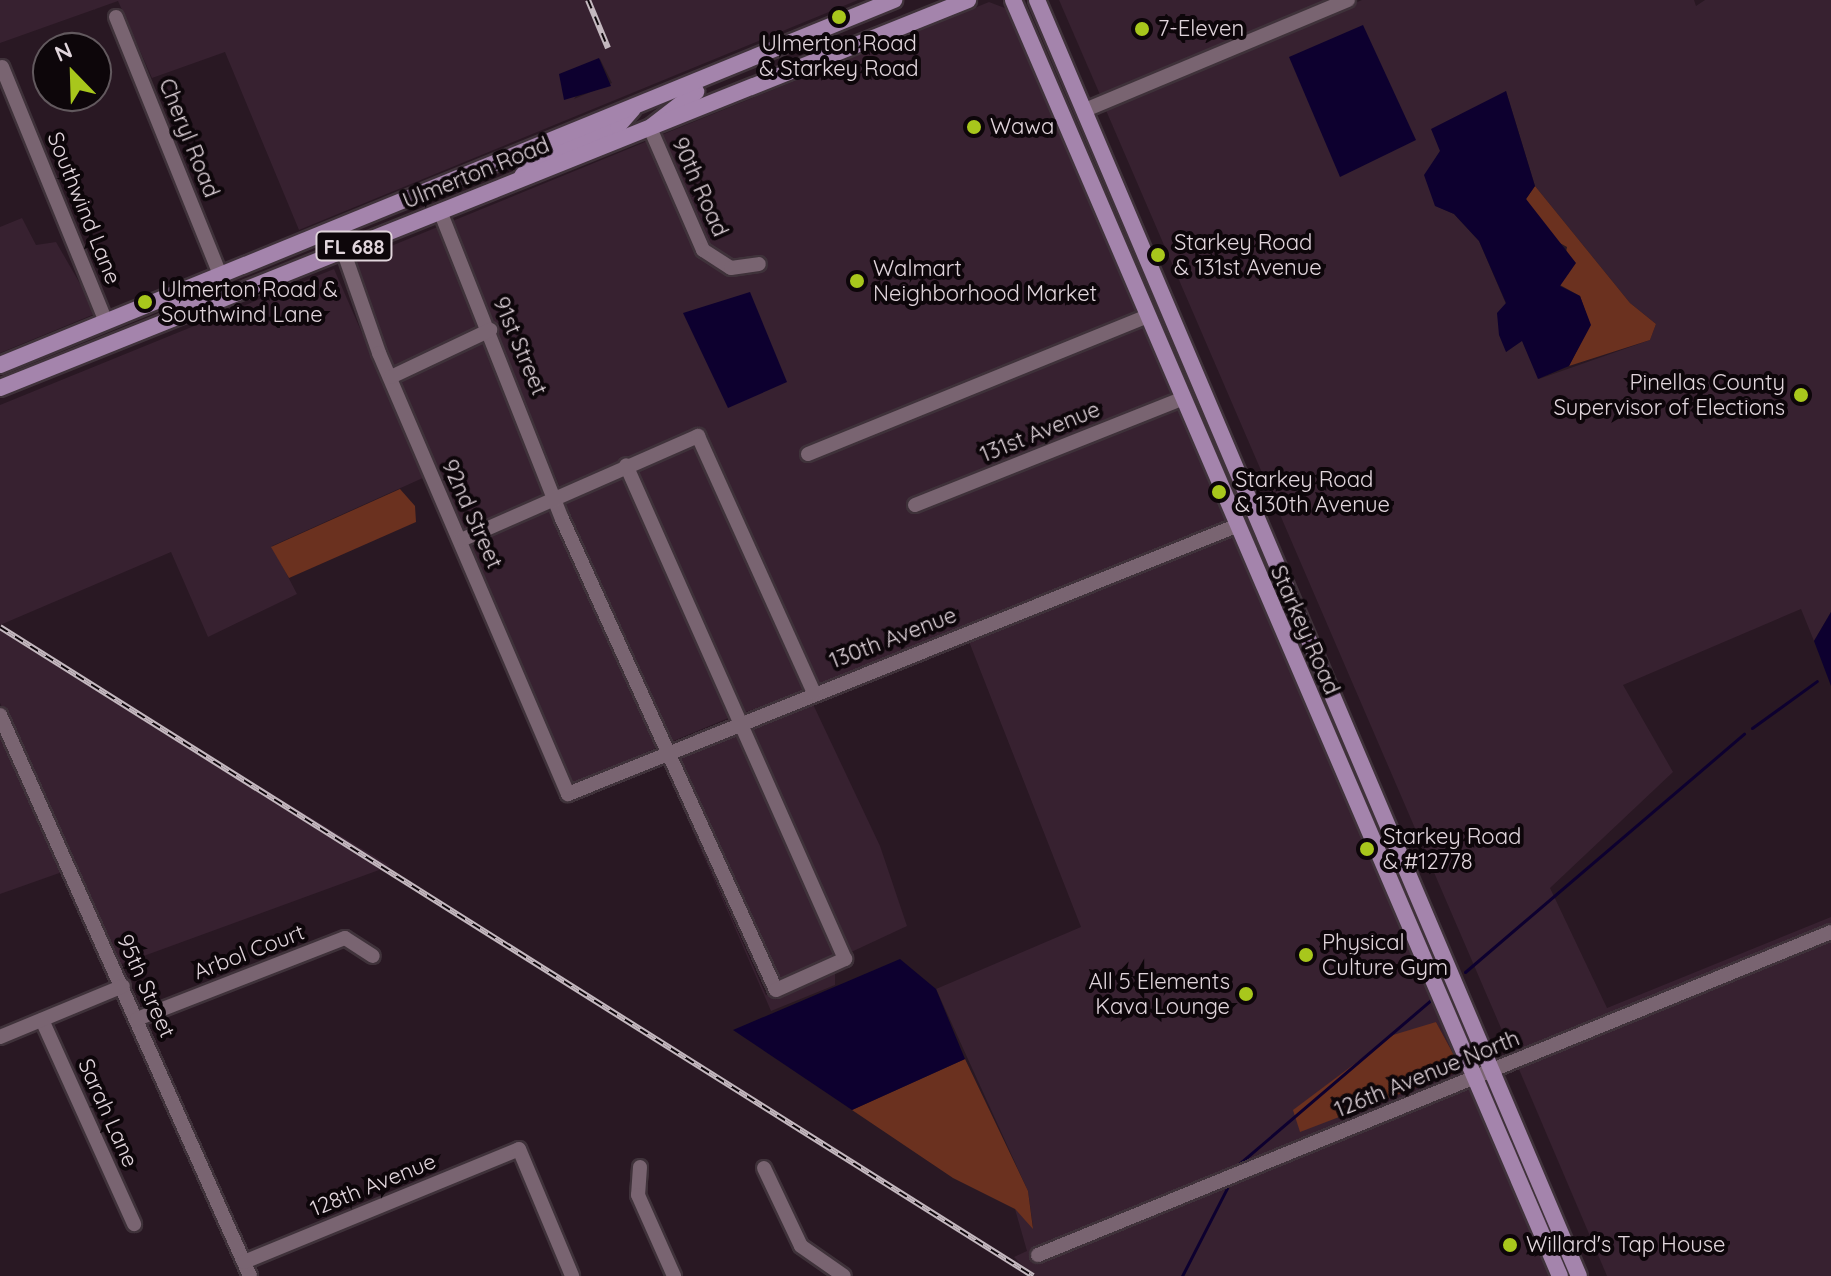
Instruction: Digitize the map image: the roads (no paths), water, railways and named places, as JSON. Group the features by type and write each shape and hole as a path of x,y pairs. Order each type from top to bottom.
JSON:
{"main road":[{"name":"Ulmerton Road","path":"0,365 894,0"},
{"name":"Ulmerton Road","path":"0,388 968,0"},
{"name":"Starkey Road","path":"1013,0 1236,526 1579,1276"},
{"name":"Starkey Road","path":"1037,0 1289,596 1484,1074 1560,1276"},
{"path":"650,128 702,79"},
{"path":"518,181 535,161 618,126 637,105"},
{"path":"343,250 362,231 452,195 466,175"},
{"path":"1111,235 1146,255"},
{"path":"71,360 77,347 202,295 220,275"},
{"path":"1247,498 1236,526 1259,542 1289,596"}],"street":[{"path":"1085,110 1348,0"},
{"name":"Cheryl Road","path":"116,17 220,275"},
{"name":"Southwind Lane","path":"2,67 106,322"},
{"name":"90th Road","path":"650,128 703,250 731,268 759,264"},
{"name":"91st Street","path":"440,211 655,733 671,753 776,990 845,959 742,724"},
{"name":"92nd Street","path":"343,250 391,377 568,794"},
{"path":"808,454 1145,317"},
{"path":"391,377 490,330"},
{"name":"131st Avenue","path":"915,505 1181,399"},
{"path":"461,540 698,436 814,693"},
{"path":"626,465 742,724"},
{"name":"130th Avenue","path":"568,794 1236,526"},
{"name":"95th Street","path":"0,715 247,1269"},
{"name":"126th Avenue North","path":"1038,1255 1831,932"},
{"name":"Arbol Court","path":"137,1019 345,938 373,956"},
{"path":"0,1037 123,986"},
{"name":"Sarah Lane","path":"42,1020 134,1224"},
{"name":"128th Avenue","path":"247,1269 519,1149 572,1276"},
{"path":"640,1167 638,1195 674,1276"},
{"path":"764,1168 801,1246 844,1276"}],"waterway":[{"path":"1752,728 1817,681"},
{"path":"1465,972 1744,734"},
{"path":"1233,1169 1431,1000"},
{"path":"1182,1276 1227,1188"}],"railway":[{"path":"588,0 608,48"},
{"path":"0,627 1033,1276"}],"place":[{"name":"Ulmerton Road & Starkey Road","path":"839,17"},
{"name":"7-Eleven","path":"1142,29"},
{"name":"Wawa","path":"974,127"},
{"name":"Starkey Road & 131st Avenue","path":"1158,255"},
{"name":"Walmart Neighborhood Market","path":"857,281"},
{"name":"Ulmerton Road & Southwind Lane","path":"145,302"},
{"name":"Pinellas County Supervisor of Elections","path":"1801,395"},
{"name":"Starkey Road & 130th Avenue","path":"1219,492"},
{"name":"Starkey Road & #12778","path":"1367,849"},
{"name":"Physical Culture Gym","path":"1306,955"},
{"name":"All 5 Elements Kava Lounge","path":"1246,994"},
{"name":"Willard's Tap House","path":"1510,1245"}]}
